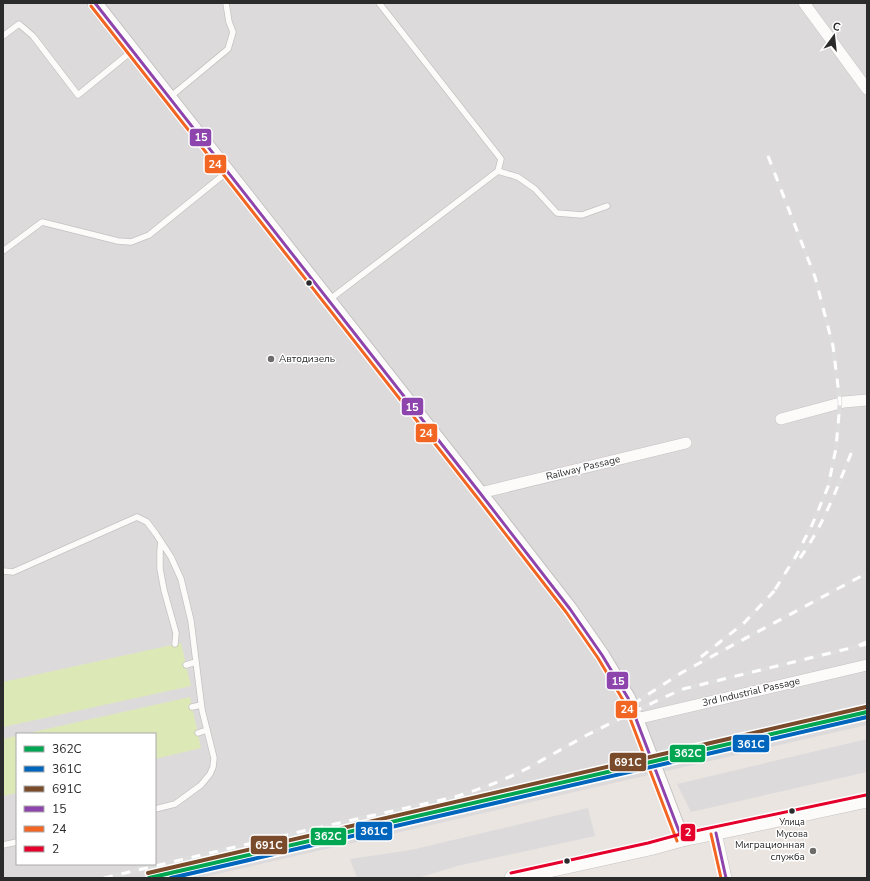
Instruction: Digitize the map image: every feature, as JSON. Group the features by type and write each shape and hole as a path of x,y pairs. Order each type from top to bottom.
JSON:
{"main road":[{"path":"512,878 867,800"}],"street":[{"path":"95,3 570,609 628,698 682,840"},
{"path":"804,3 867,89"},
{"path":"781,419 844,402 867,400"},
{"name":"Railway Passage","path":"480,493 686,443"},
{"name":"3rd Industrial Passage","path":"636,719 867,666"},
{"path":"716,833 726,878"}],"lane":[{"path":"170,97 228,49 233,32 229,22 226,3"},
{"path":"329,300 498,171 501,160 379,3"},
{"path":"3,36 19,24 33,36 78,95 133,51"},
{"path":"3,251 42,222 118,241 131,242 149,235 228,171"},
{"path":"498,171 518,177 535,189 558,213 582,216 607,206"},
{"path":"3,572 13,572 137,517 147,522 171,557 181,579 191,621 201,704 214,758 213,767 210,774 201,785 174,804 156,809"},
{"path":"161,542 160,569 164,590 176,633 175,644"},
{"path":"186,665 196,662"},
{"path":"192,707 201,704"},
{"path":"198,733 207,730"},
{"path":"3,845 16,842"}],"shaded area":[{"path":"3,3 867,3 867,725 200,878 3,878"},
{"path":"867,739 867,772 691,812 677,784"},
{"path":"588,808 595,836 457,866 418,878 357,878 350,859 411,850"}],"green space":[{"path":"181,643 191,686 3,727 3,682"},
{"path":"190,697 201,748 156,759 156,733 28,733"},
{"path":"16,736 16,793 3,796 3,739"}],"railway":[{"path":"768,156 815,277 833,346 840,403 836,448 828,487 812,525 796,556 774,591"},
{"path":"800,558 823,520 852,451"},
{"path":"618,714 681,673 867,573"},
{"path":"701,657 744,623 778,587"},
{"path":"867,642 855,647 867,644"},
{"path":"104,878 455,797 492,784 528,768 587,735 683,689 855,647"}],"transit line":[{"name":"15","path":"95,3 570,609 602,655 628,698 682,839"},
{"name":"24","path":"91,6 566,612 598,658 623,700 677,841"},
{"name":"691С","path":"148,873 866,707"},
{"name":"362С","path":"149,878 867,712"},
{"name":"361С","path":"171,878 867,717"},
{"name":"2","path":"511,873 648,843 681,834 866,795"},
{"name":"15","path":"716,833 726,878"},
{"name":"24","path":"711,834 721,878"}],"place":[{"name":"Автодизель","path":"271,359"},
{"name":"Улица Мусова","path":"792,811"},
{"name":"Миграционная служба","path":"813,851"}]}
